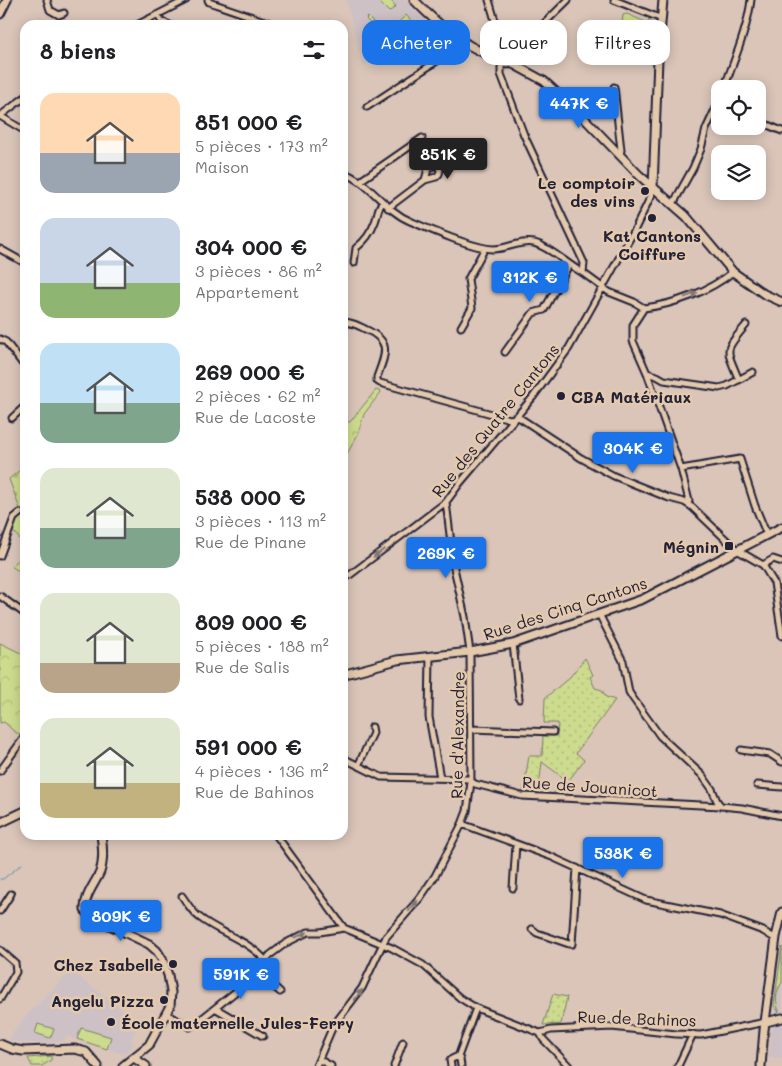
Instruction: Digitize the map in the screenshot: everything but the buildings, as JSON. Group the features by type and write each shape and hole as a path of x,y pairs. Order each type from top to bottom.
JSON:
{"street":[{"path":"0,14 8,0"},
{"path":"46,0 50,10 59,15 64,13"},
{"path":"148,20 186,0"},
{"path":"208,0 209,2 261,20"},
{"path":"414,0 435,20"},
{"path":"489,0 495,20"},
{"path":"547,20 568,0"},
{"path":"614,0 662,19"},
{"path":"653,188 658,59 663,0"},
{"path":"727,80 748,18 751,0"},
{"path":"158,15 160,20"},
{"path":"367,107 431,65"},
{"path":"503,65 500,71 504,83 524,135 584,262 583,273"},
{"path":"516,65 544,81 584,118 653,188 673,204 733,272 764,294 782,302"},
{"path":"614,88 620,155"},
{"path":"20,101 0,116 20,128"},
{"path":"673,204 693,168 711,121"},
{"path":"766,125 782,131"},
{"path":"360,181 422,138"},
{"path":"348,175 360,181 388,208 410,221 485,248 500,249 534,243 547,249 569,266 583,273 610,292 644,308 661,305 703,290 716,284 733,272"},
{"path":"388,208 424,180"},
{"name":"Rue des Quatre Cantons","path":"348,576 446,502 533,397 564,356 604,287 651,196 653,188"},
{"path":"354,263 356,248 365,241 376,220 378,207 382,203"},
{"path":"0,248 20,260"},
{"path":"461,327 472,308 468,279 485,248"},
{"path":"505,352 533,312 544,310 569,266"},
{"path":"644,308 633,325 632,335 681,469 689,501 688,504"},
{"path":"348,322 375,334 383,342 384,354 377,377 380,384 510,419 516,417 581,458 614,476 688,504 737,550 763,565 774,583 782,636"},
{"path":"738,380 728,352 730,343 746,325"},
{"path":"0,339 6,342 20,360"},
{"path":"647,373 664,380 719,388 728,386 753,372"},
{"path":"12,418 20,411"},
{"path":"681,469 740,459 755,506 767,535"},
{"name":"Rue d'Alexandre","path":"316,1066 333,1026 362,988 386,937 420,898 435,876 467,811 471,782 472,729 470,652 465,617 454,568 446,502"},
{"path":"0,556 14,518 20,513"},
{"name":"Rue des Cinq Cantons","path":"348,673 397,660 470,652 513,644 643,599 782,527"},
{"path":"763,565 773,559 782,562"},
{"path":"0,596 20,610"},
{"path":"599,614 623,661 632,697 660,736 702,775 712,788 717,802 721,806"},
{"path":"513,644 518,700"},
{"path":"430,656 429,717 440,778"},
{"path":"358,766 373,733 372,727"},
{"path":"472,729 553,732"},
{"path":"0,772 20,743"},
{"path":"740,750 770,754 782,762"},
{"name":"Rue de Jouanicot","path":"348,761 381,776 468,779 475,784 529,796 721,806 782,816"},
{"path":"757,785 782,787"},
{"path":"0,822 20,813"},
{"path":"462,824 578,868 646,900 720,915 763,931 776,939"},
{"path":"102,840 102,866 86,900 85,910 91,916 149,944 157,951 165,967 171,992 170,1006 150,1045 123,1066"},
{"path":"280,840 344,928"},
{"path":"513,888 516,844"},
{"path":"532,929 537,934 572,944 578,868"},
{"path":"0,911 11,894"},
{"path":"182,896 198,917 240,941 260,954 265,960"},
{"path":"762,1066 776,939 782,912"},
{"name":"Rue de Bahinos","path":"166,1014 190,1027 253,975 265,960 286,943 308,932 344,928 382,944 423,965 456,994 476,1008 540,1033 551,1030 612,1027 693,1034 720,1032 782,1018"},
{"path":"0,950 15,963 16,972 0,1000"},
{"path":"253,975 275,986 280,992"},
{"path":"215,1008 263,1036"},
{"path":"451,1066 450,1060 458,1057 476,1008"},
{"path":"540,1033 543,1039 569,1066"},
{"path":"678,1066 693,1034"},
{"path":"394,1066 403,1042"},
{"path":"0,1044 12,1050 23,1051 75,1049 86,1052 98,1066"},
{"path":"458,1057 462,1064 461,1066"},
{"path":"134,1058 146,1066"},
{"path":"320,1060 331,1066"}],"shaded area":[{"path":"346,0 405,0 424,20 362,20 362,61"},
{"path":"782,942 782,1058 778,1059 769,1057"},
{"path":"69,973 79,977 138,1021 131,1042 134,1044 129,1050 123,1054 66,1036 64,1041 39,1043 10,1040 12,1034 26,1016"}],"green space":[{"path":"381,0 390,0 396,6 389,12 379,2"},
{"path":"627,14 641,20 622,20 623,15"},
{"path":"406,15 411,20 401,20"},
{"path":"376,390 381,392 364,414 358,434 348,452 348,422 350,422"},
{"path":"20,470 20,509 9,479"},
{"path":"20,517 20,539 12,530"},
{"path":"20,559 20,572 11,566"},
{"path":"0,643 20,653 20,733 11,729 4,722 0,723"},
{"path":"585,658 593,675 590,677 595,688 602,690 606,697 615,700 576,753 584,760 557,796 552,795 565,779 542,762 538,794 523,793 529,756 542,756 543,736 557,736 558,723 544,723 545,698 570,677"},
{"path":"782,947 782,983 776,999 779,1012 774,1006"},
{"path":"553,994 567,997 561,1024 543,1025"},
{"path":"38,1024 54,1029 50,1038 35,1033"},
{"path":"81,1028 111,1037 107,1049 77,1039"},
{"path":"51,1056 51,1060 42,1066 32,1066 28,1058"}],"waterway":[{"path":"0,879 3,879 22,864"}],"place":[{"name":"Le comptoir des vins","path":"645,191"},
{"name":"Kat Cantons Coiffure","path":"652,218"},
{"name":"CBA Matériaux","path":"561,396"},
{"name":"Mégnin","path":"729,546"},
{"name":"Chez Isabelle","path":"173,964"},
{"name":"Angelu Pizza","path":"164,1000"},
{"name":"École maternelle Jules-Ferry","path":"111,1022"}]}
